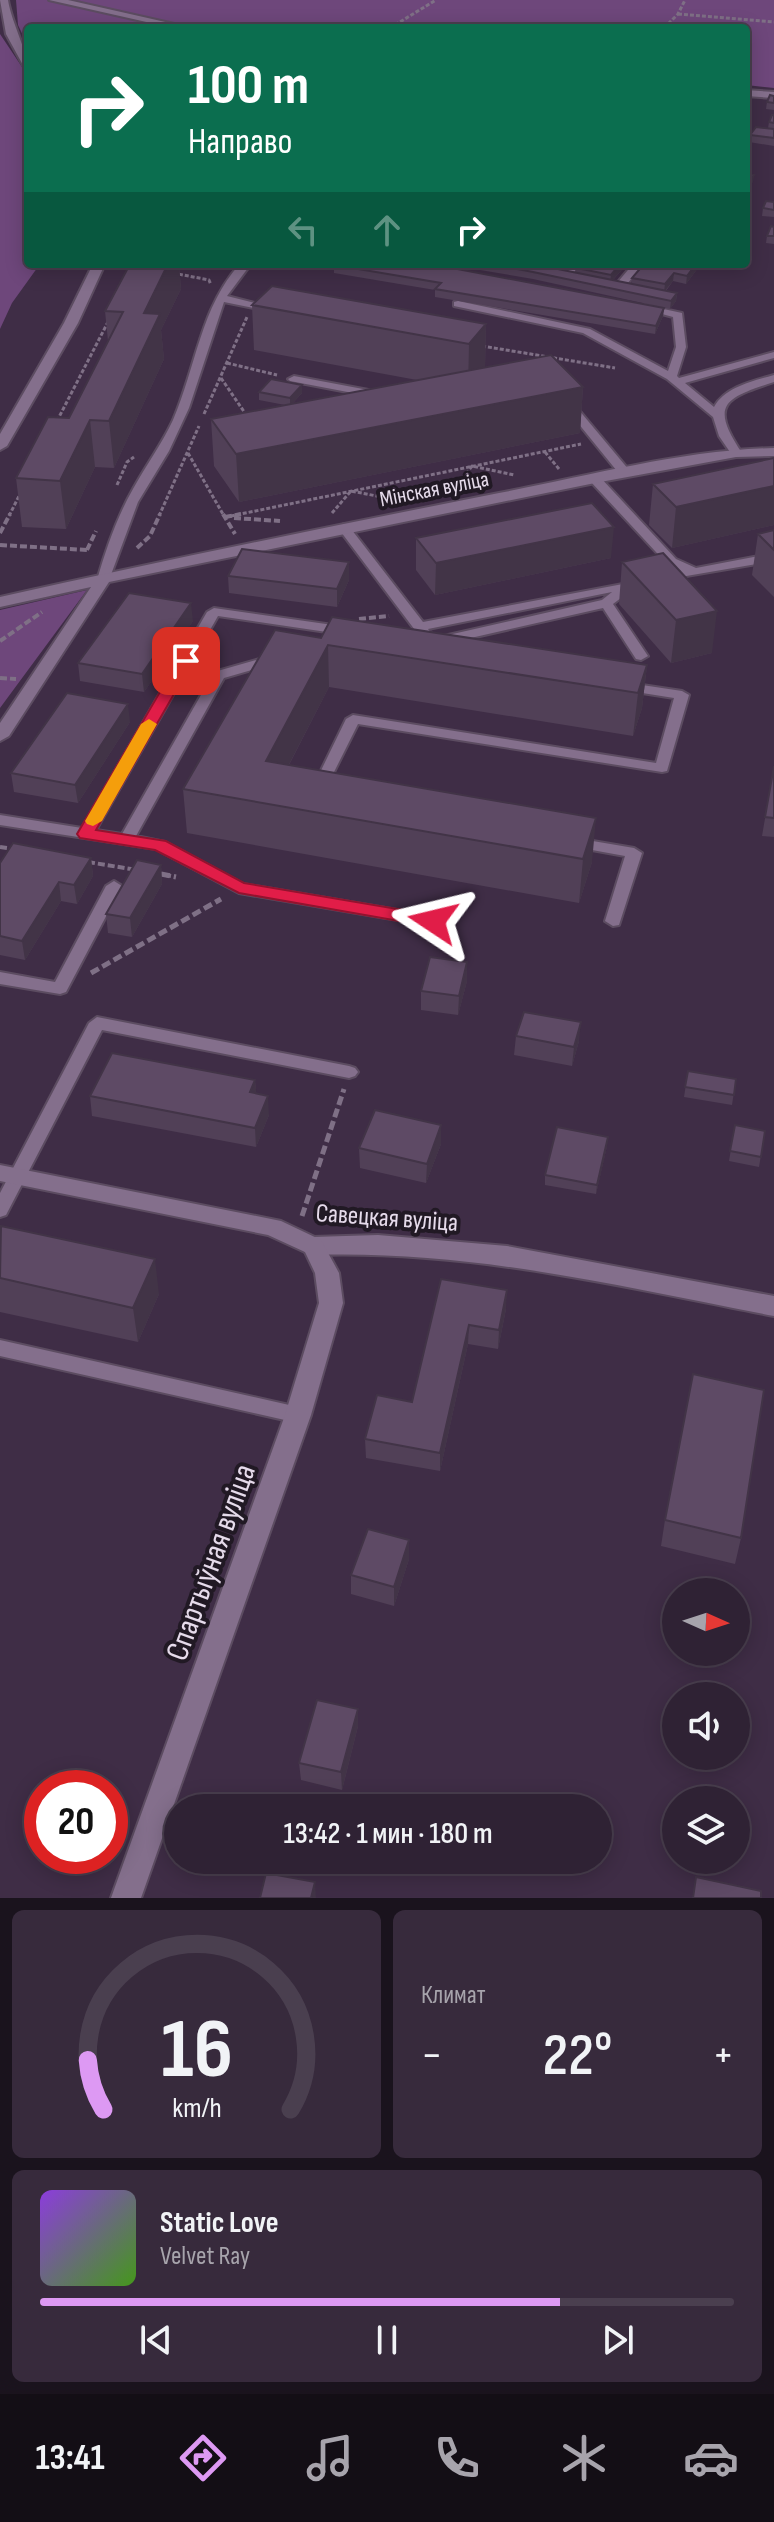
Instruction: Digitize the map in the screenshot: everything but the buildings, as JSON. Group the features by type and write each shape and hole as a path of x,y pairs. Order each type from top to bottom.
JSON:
{"street":[{"path":"3,0 8,28 24,60"},
{"path":"54,0 168,24"},
{"path":"750,93 774,95"},
{"path":"0,446 71,323 97,268"},
{"name":"Мінская вуліца","path":"0,602 344,528 625,473 736,453 774,452"},
{"path":"0,736 103,580"},
{"name":"Савецкая вуліца","path":"9,1174 273,1227 304,1241 507,1255 774,1306"},
{"name":"Спартыўная вуліца","path":"126,1898 298,1415 331,1303 327,1273 304,1241"}],"lane":[{"path":"103,580 111,551 144,480 165,448 198,368 203,341 220,298 231,278 242,268"},
{"path":"566,275 572,268"},
{"path":"593,281 626,288 636,268"},
{"path":"535,270 580,278"},
{"path":"220,298 285,311"},
{"path":"458,304 586,331 674,380 717,415"},
{"path":"634,306 678,315 681,347 674,380"},
{"path":"674,380 774,355"},
{"path":"736,453 719,431 718,406 737,390 774,378"},
{"path":"294,379 386,396"},
{"path":"556,400 567,403 625,473"},
{"path":"595,479 672,562 695,572"},
{"path":"344,528 444,659"},
{"path":"418,627 774,557"},
{"path":"402,639 431,643 606,603 630,585"},
{"path":"606,603 641,656"},
{"path":"86,834 214,612 359,633 317,645"},
{"path":"126,840 219,675 289,654"},
{"path":"330,801 314,798 353,719 662,768 682,695 614,685"},
{"path":"0,820 160,845 239,888 433,921"},
{"path":"558,840 634,853 613,921"},
{"path":"0,978 60,988 114,886"},
{"path":"0,1210 9,1174 97,1023 349,1072"},
{"path":"0,1348 298,1415"}],"path":[{"path":"397,24 436,0"},
{"path":"668,24 685,0"},
{"path":"678,14 774,22"},
{"path":"163,271 209,280 211,285"},
{"path":"51,434 114,309"},
{"path":"472,344 625,370"},
{"path":"227,363 294,379"},
{"path":"220,377 250,421"},
{"path":"545,451 561,473 598,440"},
{"path":"225,517 598,440"},
{"path":"187,452 237,537"},
{"path":"116,487 127,462 139,454"},
{"path":"472,466 516,476"},
{"path":"449,495 472,466"},
{"path":"0,533 22,490"},
{"path":"351,491 397,500"},
{"path":"327,519 351,491"},
{"path":"225,517 293,522"},
{"path":"87,550 99,525"},
{"path":"0,545 111,551"},
{"path":"60,988 126,955 239,888"},
{"path":"304,1241 349,1072"}],"shaded area":[{"path":"16,0 774,0 774,88 750,85 750,24 24,24 24,38 18,25"},
{"path":"0,34 24,70 24,268 37,268 12,303 0,329"},
{"path":"87,590 0,708 0,610"}],"slow traffic":[{"path":"93,821 149,724"}],"route":[{"path":"186,661 86,834 160,845 239,888 433,921"}]}
